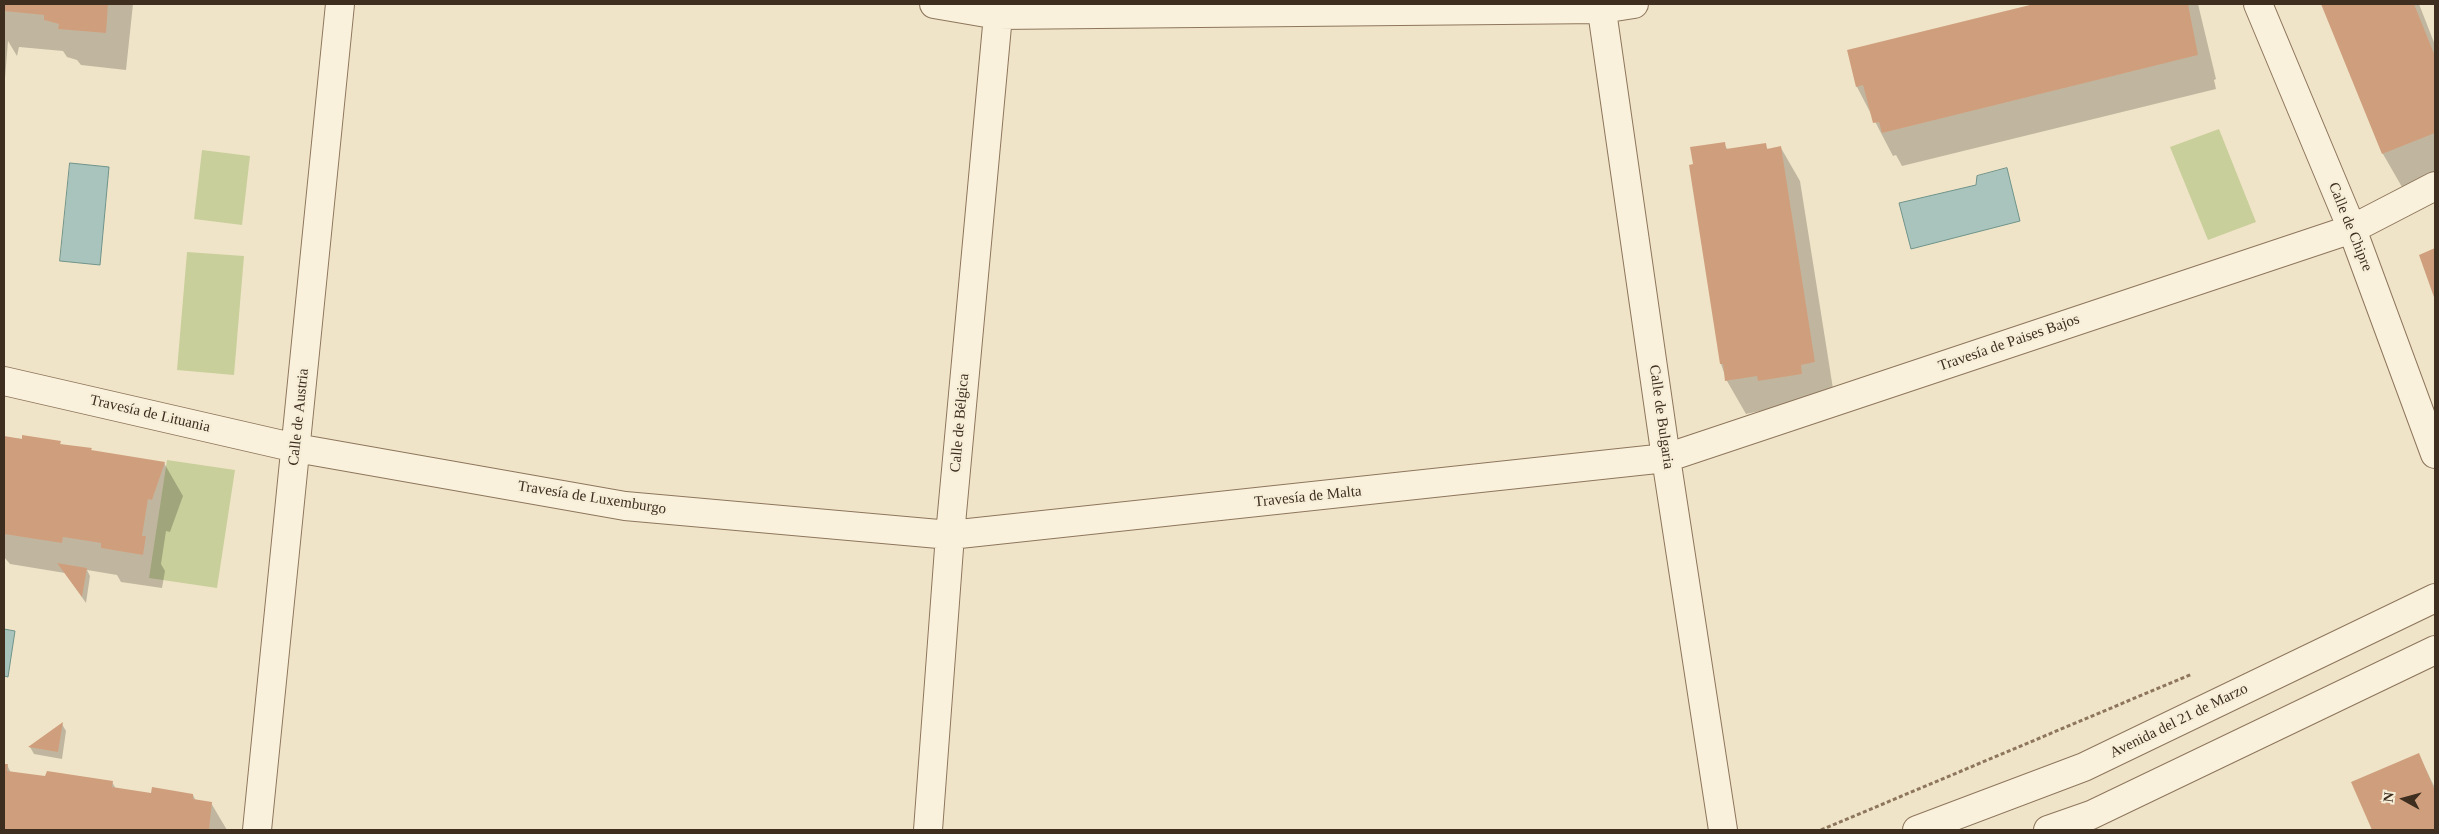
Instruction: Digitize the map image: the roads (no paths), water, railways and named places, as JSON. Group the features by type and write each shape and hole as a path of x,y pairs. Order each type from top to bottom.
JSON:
{"street":[{"name":"Calle de Austria","path":"258,830 340,4"},
{"path":"934,4 998,15 1634,4"},
{"name":"Calle de Chipre","path":"2258,4 2352,229 2435,454"},
{"name":"Calle de Bulgaria","path":"1602,6 1666,458 1723,830"},
{"name":"Calle de Bélgica","path":"928,830 950,535 998,15"},
{"name":"Travesía de Paises Bajos","path":"1666,458 2352,229 2435,186"},
{"name":"Travesía de Lituania","path":"4,381 296,448"},
{"name":"Travesía de Luxemburgo","path":"296,448 625,506 950,535"},
{"name":"Travesía de Malta","path":"950,535 1666,458"},
{"name":"Avenida del 21 de Marzo","path":"1917,830 2084,767 2435,598"},
{"path":"2048,830 2093,822 2435,652"}],"water":[{"path":"70,163 109,167 100,265 60,261"},
{"path":"2007,168 2020,221 1911,249 1899,203 1976,185 1977,176"},
{"path":"4,629 15,631 8,677 4,676"}]}
